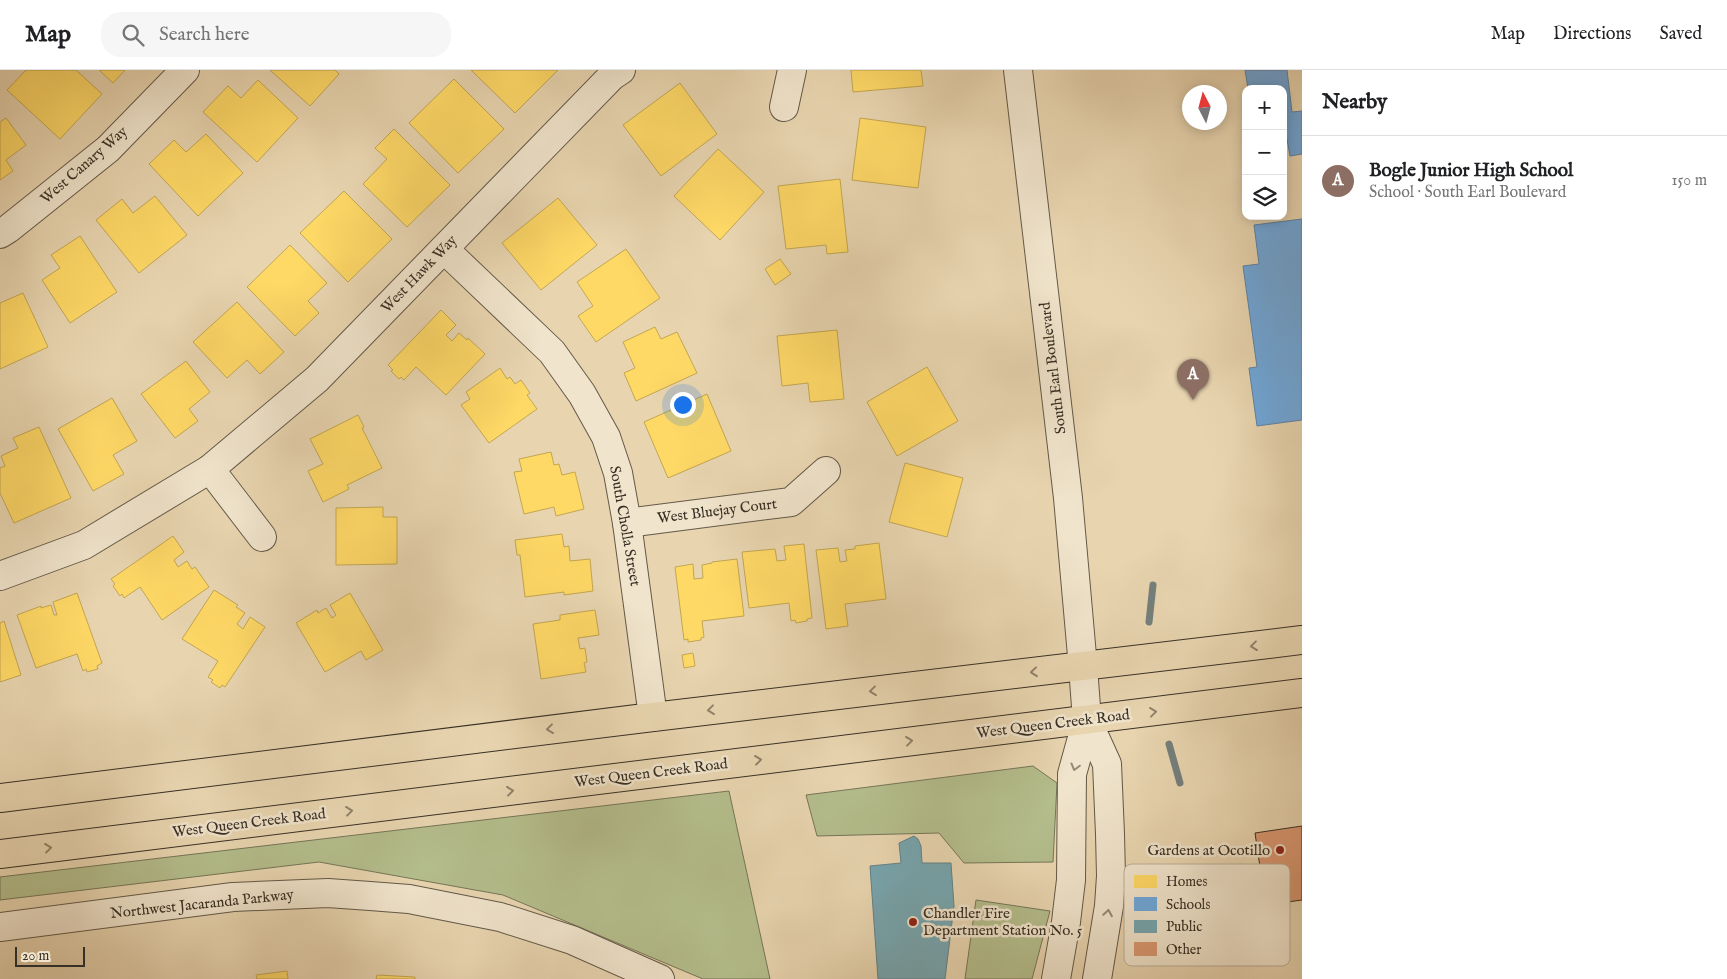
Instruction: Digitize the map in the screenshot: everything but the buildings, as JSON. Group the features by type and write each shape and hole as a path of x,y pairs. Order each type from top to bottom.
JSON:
{"main road":[{"path":"0,798 653,716 1302,640"},
{"name":"West Queen Creek Road","path":"0,854 1302,693"}],"street":[{"name":"West Canary Way","path":"0,234 108,148 185,70"},
{"name":"West Hawk Way","path":"0,576 84,545 210,469 317,379 612,76 621,70"},
{"path":"784,107 792,70"},
{"name":"South Earl Boulevard","path":"1018,70 1068,498 1087,720"},
{"name":"South Cholla Street","path":"444,249 552,352 582,394 606,437 618,473 627,523 653,716"},
{"path":"210,469 262,537"},
{"name":"West Bluejay Court","path":"627,523 791,502 826,470"},
{"path":"1056,979 1071,880 1072,774 1087,720"},
{"path":"1087,720 1106,764 1110,834 1111,876 1109,906 1097,979"},
{"name":"Northwest Jacaranda Parkway","path":"0,927 234,897 328,893 409,899 500,918 572,940 660,979"}],"green space":[{"path":"1033,766 1057,783 1053,862 964,863 939,833 817,836 806,795"},
{"path":"729,791 770,979 703,979 503,895 319,862 0,900 0,877"},
{"path":"976,900 1050,911 1032,979 965,979"}],"waterway":[{"path":"1149,622 1153,585"},
{"path":"1169,744 1180,783"}],"place":[{"name":"Bogle Junior High School","path":"1193,400"},
{"name":"Gardens at Ocotillo","path":"1280,850"},
{"name":"Chandler Fire Department Station No. 5","path":"913,922"}]}
